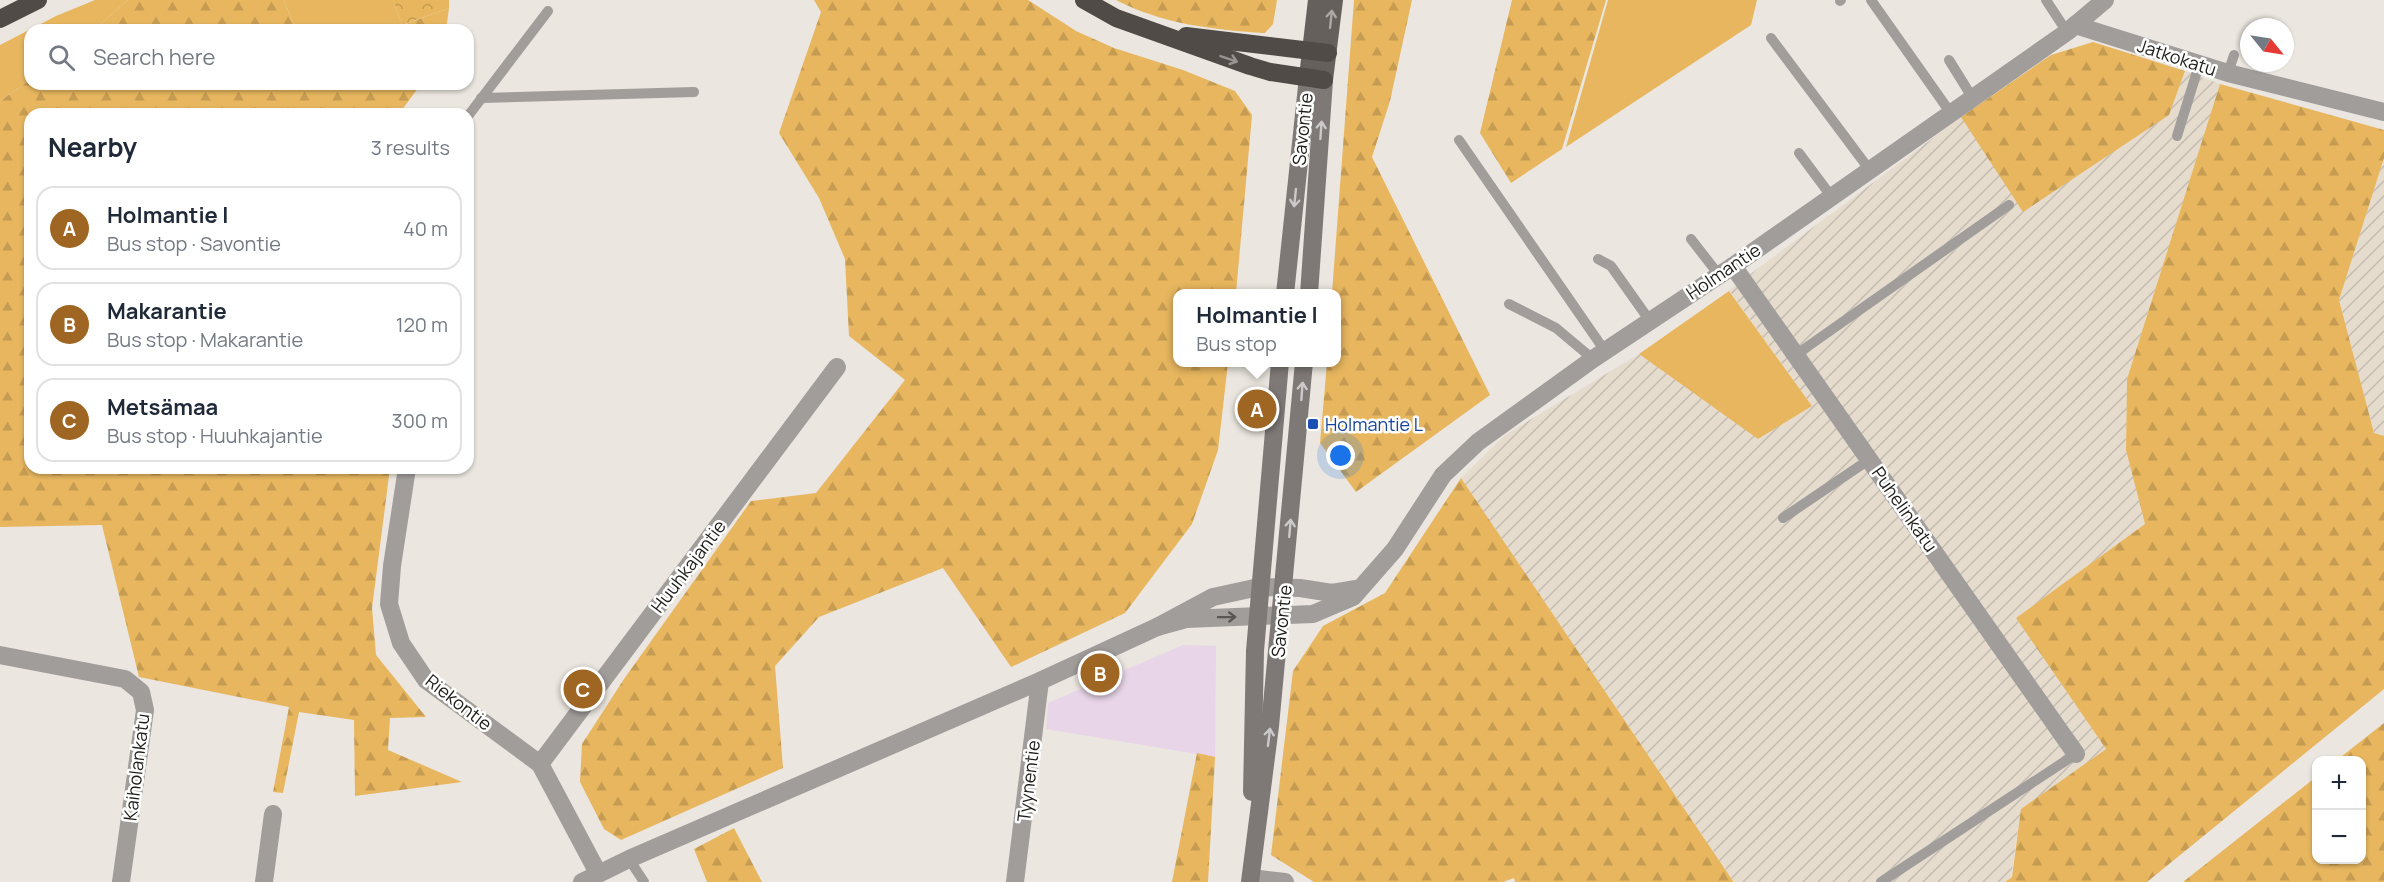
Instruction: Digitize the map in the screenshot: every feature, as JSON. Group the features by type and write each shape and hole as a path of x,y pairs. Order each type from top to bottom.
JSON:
{"highway":[{"path":"0,19 38,0"},
{"path":"1084,0 1116,18 1270,72 1316,78"},
{"path":"1154,32 1319,52"}],"main road":[{"name":"Savontie","path":"1286,289 1319,52 1317,0"},
{"name":"Savontie","path":"1319,52 1334,0"},
{"name":"Savontie","path":"1309,289 1316,78"},
{"name":"Savontie","path":"1251,880 1257,616 1280,367"},
{"name":"Savontie","path":"1251,880 1285,587 1304,367"}],"street":[{"name":"Holmantie","path":"1157,627 1213,597 1259,587 1285,587 1344,593 1363,586 1395,549 1429,493 1459,459 1599,355 1726,270 2071,28 2105,0"},
{"name":"Jatkokatu","path":"2071,28 2228,73 2384,112"},
{"name":"Puhelinkatu","path":"1726,270 1797,354 2076,754"},
{"name":"Huuhkajantie","path":"540,764 837,367"},
{"name":"Riekontie","path":"406,474 389,604 401,643 426,680 540,764 598,873"},
{"name":"Holmantie","path":"1157,627 1186,619 1313,614 1341,604 1362,589 1373,575"},
{"path":"582,882 629,859 1040,681 1157,627"},
{"name":"Kaiholankatu","path":"0,655 126,679 141,692 146,710 121,882"},
{"name":"Tyynentie","path":"1015,882 1040,681"},
{"path":"264,882 273,814"},
{"path":"1251,880 1285,882"}],"lane":[{"path":"1871,0 1950,112"},
{"path":"2046,0 2071,28"},
{"path":"474,108 548,11"},
{"path":"1771,38 1869,169"},
{"path":"2228,73 2234,55"},
{"path":"1949,60 1972,97"},
{"path":"2177,136 2199,64"},
{"path":"481,98 694,92"},
{"path":"1459,140 1599,355"},
{"path":"1799,153 1831,196"},
{"path":"1797,354 2009,205"},
{"path":"1691,239 1726,270"},
{"path":"1598,259 1611,266 1650,321"},
{"path":"1509,304 1557,328 1599,355"},
{"path":"1783,518 1870,459"},
{"path":"1881,882 2076,754"},
{"path":"629,859 644,882"}],"shaded area":[{"path":"2185,71 2220,84 2127,379 2126,450 2145,524 2016,618 2106,749 2021,809 2011,877 2005,882 1734,882 1461,478 1505,435 1639,354 1758,438 1812,406 1729,290 1961,117 2169,115"},
{"path":"2384,158 2384,436 2374,433 2339,300"},
{"path":"1183,645 1216,646 1215,757 1046,729 1048,703"}],"green space":[{"path":"95,0 128,0 101,24 41,24"},
{"path":"128,0 284,0 294,24 101,24"},
{"path":"284,0 393,0 402,24 294,24"},
{"path":"393,0 449,0 449,8 402,24"},
{"path":"814,0 1028,0 1076,31 1114,48 1183,70 1235,91 1252,115 1236,289 1173,289 1173,367 1228,367 1218,450 1192,524 1125,613 1011,667 943,568 819,617 775,666 783,768 621,840 604,829 580,782 582,744 624,679 751,501 816,493 905,380 849,336 845,259 819,198 779,133 821,12"},
{"path":"1116,0 1277,0 1273,24 1265,33 1227,30 1170,20"},
{"path":"1354,0 1412,0 1390,101 1372,157 1490,395 1356,492 1320,443 1327,367 1341,367 1341,289 1332,289"},
{"path":"1512,0 1606,0 1562,149 1511,183 1480,133"},
{"path":"1608,0 1757,0 1751,25 1566,147"},
{"path":"449,8 447,24 405,24"},
{"path":"24,33 24,84 0,101 0,45"},
{"path":"2093,42 2185,71 2169,115 2023,212 1961,117 2051,55"},
{"path":"24,84 24,90 417,90 403,108 24,108 24,474 389,474 372,608 376,655 426,717 390,718 388,750 462,782 355,796 354,720 299,712 283,793 273,792 289,707 139,677 102,525 0,527 0,101"},
{"path":"2220,84 2384,130 2384,158 2339,300 2374,433 2384,436 2384,689 2147,882 2005,882 2012,877 2021,809 2106,749 2016,618 2145,524 2126,450 2127,379"},
{"path":"1729,291 1812,406 1758,439 1639,354"},
{"path":"1461,478 1733,882 1515,882 1514,878 1503,882 1314,882 1271,855 1293,671 1323,626 1385,593"},
{"path":"2384,723 2384,882 2183,882 2312,780 2312,864 2366,864 2366,756 2342,756"},
{"path":"1197,753 1215,757 1208,882 1172,882"},
{"path":"734,828 762,882 707,882 694,849"}],"place":[{"name":"Holmantie I","path":"1257,409"},
{"name":"Holmantie L","path":"1313,424"},
{"name":"Makarantie","path":"1100,673"},
{"name":"Metsämaa","path":"583,689"}]}
